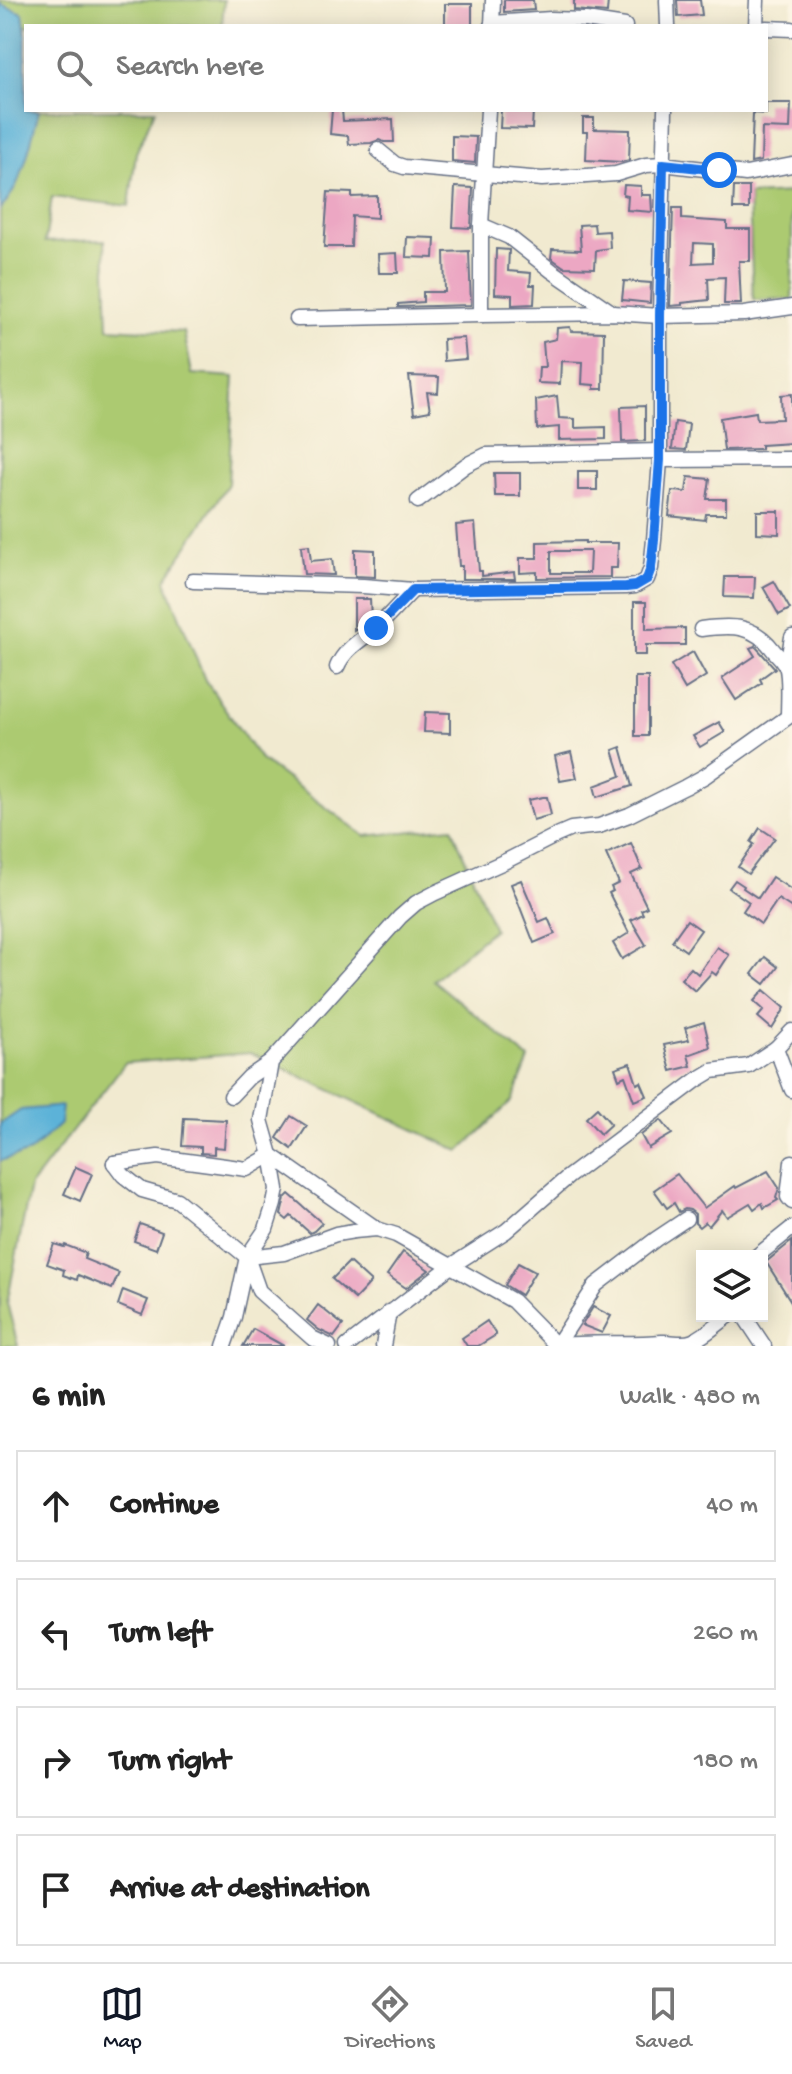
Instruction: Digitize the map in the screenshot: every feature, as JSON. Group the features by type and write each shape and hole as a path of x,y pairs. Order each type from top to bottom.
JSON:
{"street":[{"path":"493,0 492,24 551,19 612,24"},
{"path":"667,0 668,24"},
{"path":"756,24 757,0"},
{"path":"768,28 792,29"},
{"path":"481,315 481,225 488,112"},
{"path":"193,581 413,590 635,586 647,579 651,568 660,456 665,112"},
{"path":"378,150 395,164 404,167 542,179 616,174 646,165 663,164 746,174 792,165"},
{"path":"481,225 509,237 613,313"},
{"path":"575,286 577,313"},
{"path":"297,319 577,313 660,316 744,314 792,307"},
{"path":"418,501 466,465 486,455 792,459"},
{"path":"337,667 350,647 376,628 413,590"},
{"path":"701,629 725,626 758,634 787,667"},
{"path":"231,1096 249,1077 271,1062 416,903 571,829 599,826 673,793 705,776 790,715 787,667 792,637"},
{"path":"347,1346 451,1266 506,1231 568,1177 697,1080 712,1071 749,1066 776,1048 792,1031"},
{"path":"776,1048 792,1090"},
{"path":"224,1346 234,1317 247,1257 266,1229 277,1189 261,1120 271,1062"},
{"path":"271,1155 377,1229 396,1235 513,1301 557,1346 625,1342 681,1344 692,1342 720,1322"},
{"path":"271,1155 247,1169 158,1157 114,1163 142,1190 177,1200 247,1257 259,1291 312,1338 329,1346"},
{"path":"792,1162 788,1197 792,1202"},
{"path":"557,1346 596,1285 686,1219"},
{"path":"764,1250 792,1228"},
{"path":"247,1257 284,1253 336,1234 377,1229"},
{"path":"383,1346 389,1312"},
{"path":"748,1322 764,1346"}],"green space":[{"path":"0,0 224,0 222,24 24,24 24,112 154,112 136,153 129,206 52,197 45,242 105,240 108,328 184,332 192,374 234,377 228,484 165,580 205,680 260,759 365,836 452,827 494,929 433,980 529,1059 512,1101 460,1151 251,1053 125,1063 30,1186 7,1303 18,1346 0,1346"},
{"path":"792,193 792,299 753,300 749,195"}],"water":[{"path":"0,4 23,13 24,112 39,112 21,176 0,209"},
{"path":"62,1106 60,1124 30,1152 0,1161 0,1124 21,1110"}],"building":[{"path":"504,0 533,0 534,10 504,12"},
{"path":"574,0 608,0 607,13 574,10"},
{"path":"677,0 700,0 702,15 678,17"},
{"path":"445,4 472,4 472,24 445,24"},
{"path":"768,103 791,103 790,129 762,128 761,161 751,163 753,113 766,114"},
{"path":"332,112 342,112 343,121 393,119 394,142 379,140 349,144 348,136 330,134"},
{"path":"501,112 533,112 532,129 500,128"},
{"path":"583,118 594,118 594,129 630,130 629,160 586,160 587,132 583,132"},
{"path":"452,136 476,137 475,163 452,161"},
{"path":"624,185 641,186 641,195 651,195 652,212 627,210 628,196 623,195"},
{"path":"455,187 473,188 471,228 453,227"},
{"path":"734,187 749,187 749,209 733,209"},
{"path":"328,192 352,193 352,197 377,196 377,218 352,216 351,247 324,247"},
{"path":"673,208 682,208 682,219 727,222 727,229 750,229 750,261 739,261 741,304 724,304 725,277 708,278 709,300 670,306","holes":["694,243 713,244 713,262 693,263"]},
{"path":"594,224 595,232 609,231 610,248 596,250 595,268 564,267 551,258 552,249 581,250 579,225"},
{"path":"407,237 435,238 434,258 406,257"},
{"path":"496,249 509,250 508,271 531,273 530,285 535,285 534,304 512,305 512,295 495,294"},
{"path":"469,251 471,305 398,307 398,304 423,302 423,292 445,292 444,252"},
{"path":"397,253 398,273 379,273 378,254"},
{"path":"624,281 651,283 650,303 622,300"},
{"path":"570,327 571,331 604,332 603,389 582,384 583,362 561,361 560,384 538,383 539,367 545,367 543,342 556,339 557,328"},
{"path":"464,338 466,359 444,361 443,339"},
{"path":"409,376 439,377 438,393 427,392 430,411 414,414"},
{"path":"792,394 792,443 761,445 761,449 724,450 720,418 756,412 757,420 782,419 781,395"},
{"path":"557,396 559,418 575,419 575,428 606,427 606,439 559,440 559,427 537,429 536,400"},
{"path":"645,406 645,441 622,442 621,407"},
{"path":"675,422 689,424 686,450 672,449"},
{"path":"578,471 597,471 597,490 578,490"},
{"path":"494,473 520,473 520,496 495,496"},
{"path":"688,477 710,479 707,499 726,499 726,514 706,514 705,520 669,516 672,491 686,492"},
{"path":"757,511 779,511 779,534 757,533"},
{"path":"475,523 482,576 514,572 515,579 462,579 456,525"},
{"path":"537,542 618,543 617,568 610,568 610,577 537,578 537,572 520,573 520,558 537,558","holes":["551,551 590,551 589,573 551,573"]},
{"path":"309,545 311,561 332,559 334,575 304,574 301,546"},
{"path":"355,549 375,550 375,577 355,576"},
{"path":"725,577 755,577 754,598 724,597"},
{"path":"774,581 790,609 779,615 763,587"},
{"path":"354,599 370,599 371,619 354,630"},
{"path":"634,602 646,602 646,629 685,628 685,645 646,645 646,655 634,655"},
{"path":"755,646 775,668 760,679 762,683 736,700 722,678 755,656 750,648"},
{"path":"693,652 706,676 685,689 671,665"},
{"path":"635,677 648,677 648,736 635,736"},
{"path":"425,712 450,713 450,733 424,732"},
{"path":"719,722 725,732 700,747 693,736"},
{"path":"621,747 632,786 597,797 594,786 621,776 613,750"},
{"path":"571,752 577,778 560,781 555,756"},
{"path":"547,797 551,815 533,820 528,800"},
{"path":"760,828 775,838 748,874 738,867 754,844 751,842"},
{"path":"631,843 642,869 631,874 647,907 641,910 643,914 631,920 646,945 622,959 613,943 629,933 609,893 613,891 611,887 619,883 606,854"},
{"path":"772,877 792,890 792,908 778,899 761,924 743,911 749,902 729,888 735,880 758,898"},
{"path":"521,880 539,922 548,918 555,934 534,943 511,884"},
{"path":"687,920 701,930 686,951 672,941"},
{"path":"717,947 729,955 716,975 712,972 695,991 681,979 691,968 698,974"},
{"path":"765,957 778,967 765,984 752,974"},
{"path":"764,990 785,1008 772,1029 758,1017 764,1010 754,1001"},
{"path":"704,1022 710,1047 688,1055 691,1066 671,1071 664,1045 689,1040 685,1028"},
{"path":"630,1063 637,1084 641,1082 647,1096 634,1101 625,1076 619,1079 615,1068"},
{"path":"597,1108 611,1124 600,1134 586,1118"},
{"path":"291,1116 307,1126 292,1149 277,1138"},
{"path":"184,1118 226,1120 224,1148 214,1147 214,1154 201,1153 201,1147 182,1146"},
{"path":"661,1120 672,1134 648,1148 641,1135"},
{"path":"76,1167 92,1174 80,1201 64,1194"},
{"path":"768,1171 779,1188 778,1200 764,1208 762,1203 754,1209 750,1203 727,1217 722,1210 709,1226 705,1222 699,1227 695,1223 695,1214 685,1209 679,1212 674,1203 667,1208 654,1190 677,1174 704,1208 735,1186"},
{"path":"289,1194 322,1223 314,1231 310,1233 291,1216 287,1220 281,1215"},
{"path":"140,1224 162,1232 156,1249 134,1241"},
{"path":"792,1241 792,1303 768,1265 768,1260"},
{"path":"54,1244 86,1253 84,1259 119,1273 112,1289 78,1275 77,1280 63,1275 64,1270 47,1264"},
{"path":"403,1252 429,1270 406,1288 387,1275"},
{"path":"349,1262 371,1282 355,1299 332,1279"},
{"path":"518,1263 535,1272 521,1295 505,1285"},
{"path":"123,1290 148,1300 142,1315 118,1305"},
{"path":"318,1305 343,1325 334,1337 307,1320"},
{"path":"593,1307 611,1316 602,1333 582,1325"},
{"path":"487,1321 496,1335 478,1346 467,1346 462,1338"},
{"path":"253,1329 284,1346 243,1346"}],"route":[{"path":"376,628 413,590 626,587 641,584 647,579 651,568 660,460 663,164 719,170"}]}
